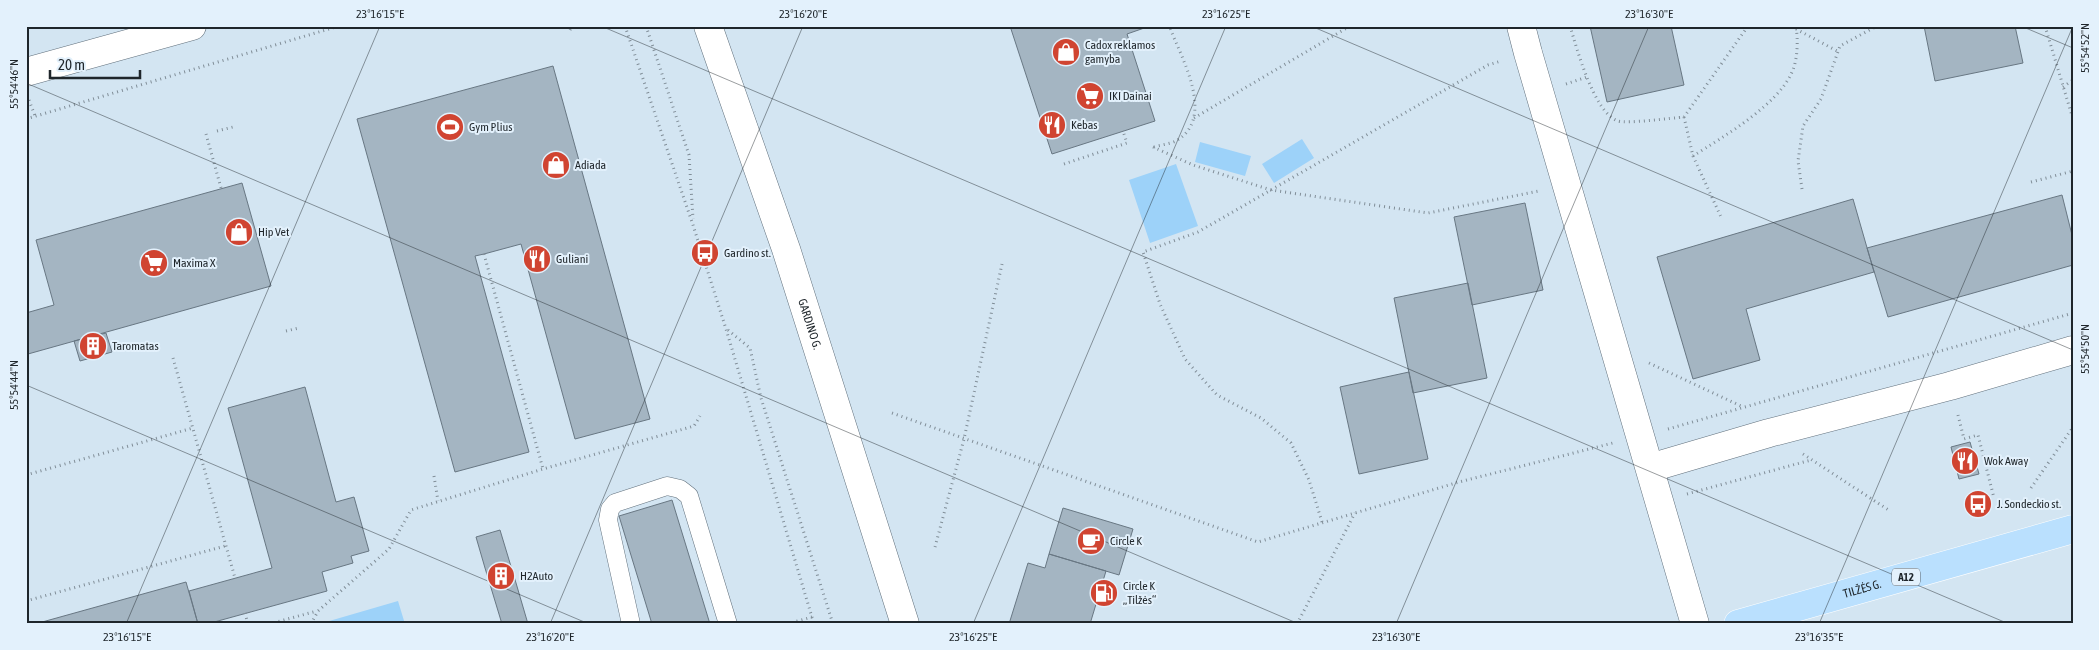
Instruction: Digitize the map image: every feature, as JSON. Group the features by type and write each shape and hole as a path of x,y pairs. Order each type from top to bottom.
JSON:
{"highway":[{"name":"TILŽĖS G.","path":"1738,624 2073,529"}],"street":[{"path":"26,72 192,26"},
{"name":"GARDINO G.","path":"708,26 786,249 904,624"},
{"path":"1521,26 1696,624"},
{"path":"1650,468 1769,432 1950,386 2073,350"}],"lane":[{"path":"631,624 608,520 610,509 614,503 668,486 680,489 689,496 728,624"}],"path":[{"path":"26,119 339,26"},
{"path":"625,26 693,225 726,329 814,624"},
{"path":"646,26 689,155 693,225"},
{"path":"1194,118 1350,26"},
{"path":"1570,26 1586,78 1607,115 1619,122 1684,117"},
{"path":"1721,217 1693,156 1684,117 1748,26"},
{"path":"1802,190 1798,161 1804,126 1821,99 1840,46 1877,26"},
{"path":"2044,26 2073,119"},
{"path":"1693,156 1744,124 1780,90 1792,72 1798,39 1796,27"},
{"path":"1796,27 1838,52"},
{"path":"1170,28 1191,83 1197,106 1192,126 1176,141 1153,147 1193,165 1271,190 1428,213 1567,185"},
{"path":"1322,523 1309,480 1291,443 1261,418 1217,395 1185,359 1160,304 1143,252 1198,232 1488,65 1528,54"},
{"path":"2063,87 2073,80"},
{"path":"26,92 35,116"},
{"path":"217,131 233,127"},
{"path":"1064,164 1127,143 1123,131"},
{"path":"206,134 221,188"},
{"path":"2031,182 2073,171"},
{"path":"484,254 543,468"},
{"path":"935,547 964,438 1002,264"},
{"path":"286,331 299,328"},
{"path":"726,329 750,348 761,398 833,624"},
{"path":"1614,348 1742,406"},
{"path":"174,358 235,578"},
{"path":"1950,386 1964,439 1978,435 1994,498"},
{"path":"892,413 1258,542"},
{"path":"311,624 318,611 389,549 411,510 543,468 694,426 700,416"},
{"path":"2030,488 2073,427"},
{"path":"26,475 193,428"},
{"path":"1769,432 1890,511"},
{"path":"1660,501 1811,460"},
{"path":"434,476 438,501"},
{"path":"1297,624 1355,513"},
{"path":"26,601 226,546"},
{"path":"268,624 318,611"},
{"path":"245,613 248,624"},
{"path":"787,624 812,617"}],"shaded area":[{"path":"1302,139 1314,158 1274,183 1262,164"},
{"path":"1200,142 1251,156 1245,176 1195,162"},
{"path":"1176,164 1198,226 1150,243 1129,180"},
{"path":"398,601 405,624 319,624"}],"building":[{"name":"IKI Dainai","path":"1010,26 1150,26 1127,34 1155,121 1052,154"},
{"path":"1590,26 1671,26 1684,85 1607,102"},
{"path":"1924,26 2015,26 2023,63 1935,81"},
{"path":"553,66 650,419 575,439 521,244 475,256 529,452 455,472 357,119"},
{"name":"Maxima X","path":"242,183 271,286 28,354 26,348 26,313 54,305 36,240"},
{"path":"2062,195 2073,239 2073,265 1888,317 1867,248"},
{"path":"1853,199 1874,272 1746,309 1760,360 1693,379 1657,257"},
{"path":"1525,203 1543,290 1472,305 1454,217"},
{"path":"1468,283 1487,378 1413,393 1394,298"},
{"name":"Taromatas","path":"106,333 112,352 80,361 74,341"},
{"path":"1409,372 1428,459 1359,474 1340,387"},
{"path":"305,387 336,502 354,497 369,551 351,556 353,563 322,572 327,591 207,624 198,624 189,591 272,568 228,408"},
{"name":"Wok Away","path":"1970,442 1979,474 1959,479 1951,447"},
{"path":"672,500 710,624 652,624 619,516"},
{"name":"Circle K","path":"1063,508 1133,529 1119,575 1049,554"},
{"name":"H2Auto","path":"500,530 528,624 502,624 485,568 476,537"},
{"path":"1049,554 1106,571 1090,624 1009,624 1028,563 1045,568"},
{"path":"186,582 198,624 35,624"}],"place":[{"name":"Cadox reklamos gamyba","path":"1066,52"},
{"name":"IKI Dainai","path":"1090,96"},
{"name":"Kebas","path":"1052,125"},
{"name":"Gym Plius","path":"450,127"},
{"name":"Adiada","path":"556,165"},
{"name":"Hip Vet","path":"239,232"},
{"name":"Gardino st.","path":"705,253"},
{"name":"Guliani","path":"537,259"},
{"name":"Maxima X","path":"154,263"},
{"name":"Taromatas","path":"93,346"},
{"name":"Wok Away","path":"1965,461"},
{"name":"J. Sondeckio st.","path":"1978,504"},
{"name":"Circle K","path":"1091,541"},
{"name":"H2Auto","path":"501,576"},
{"name":"Circle K „Tilžės“","path":"1104,593"}]}
